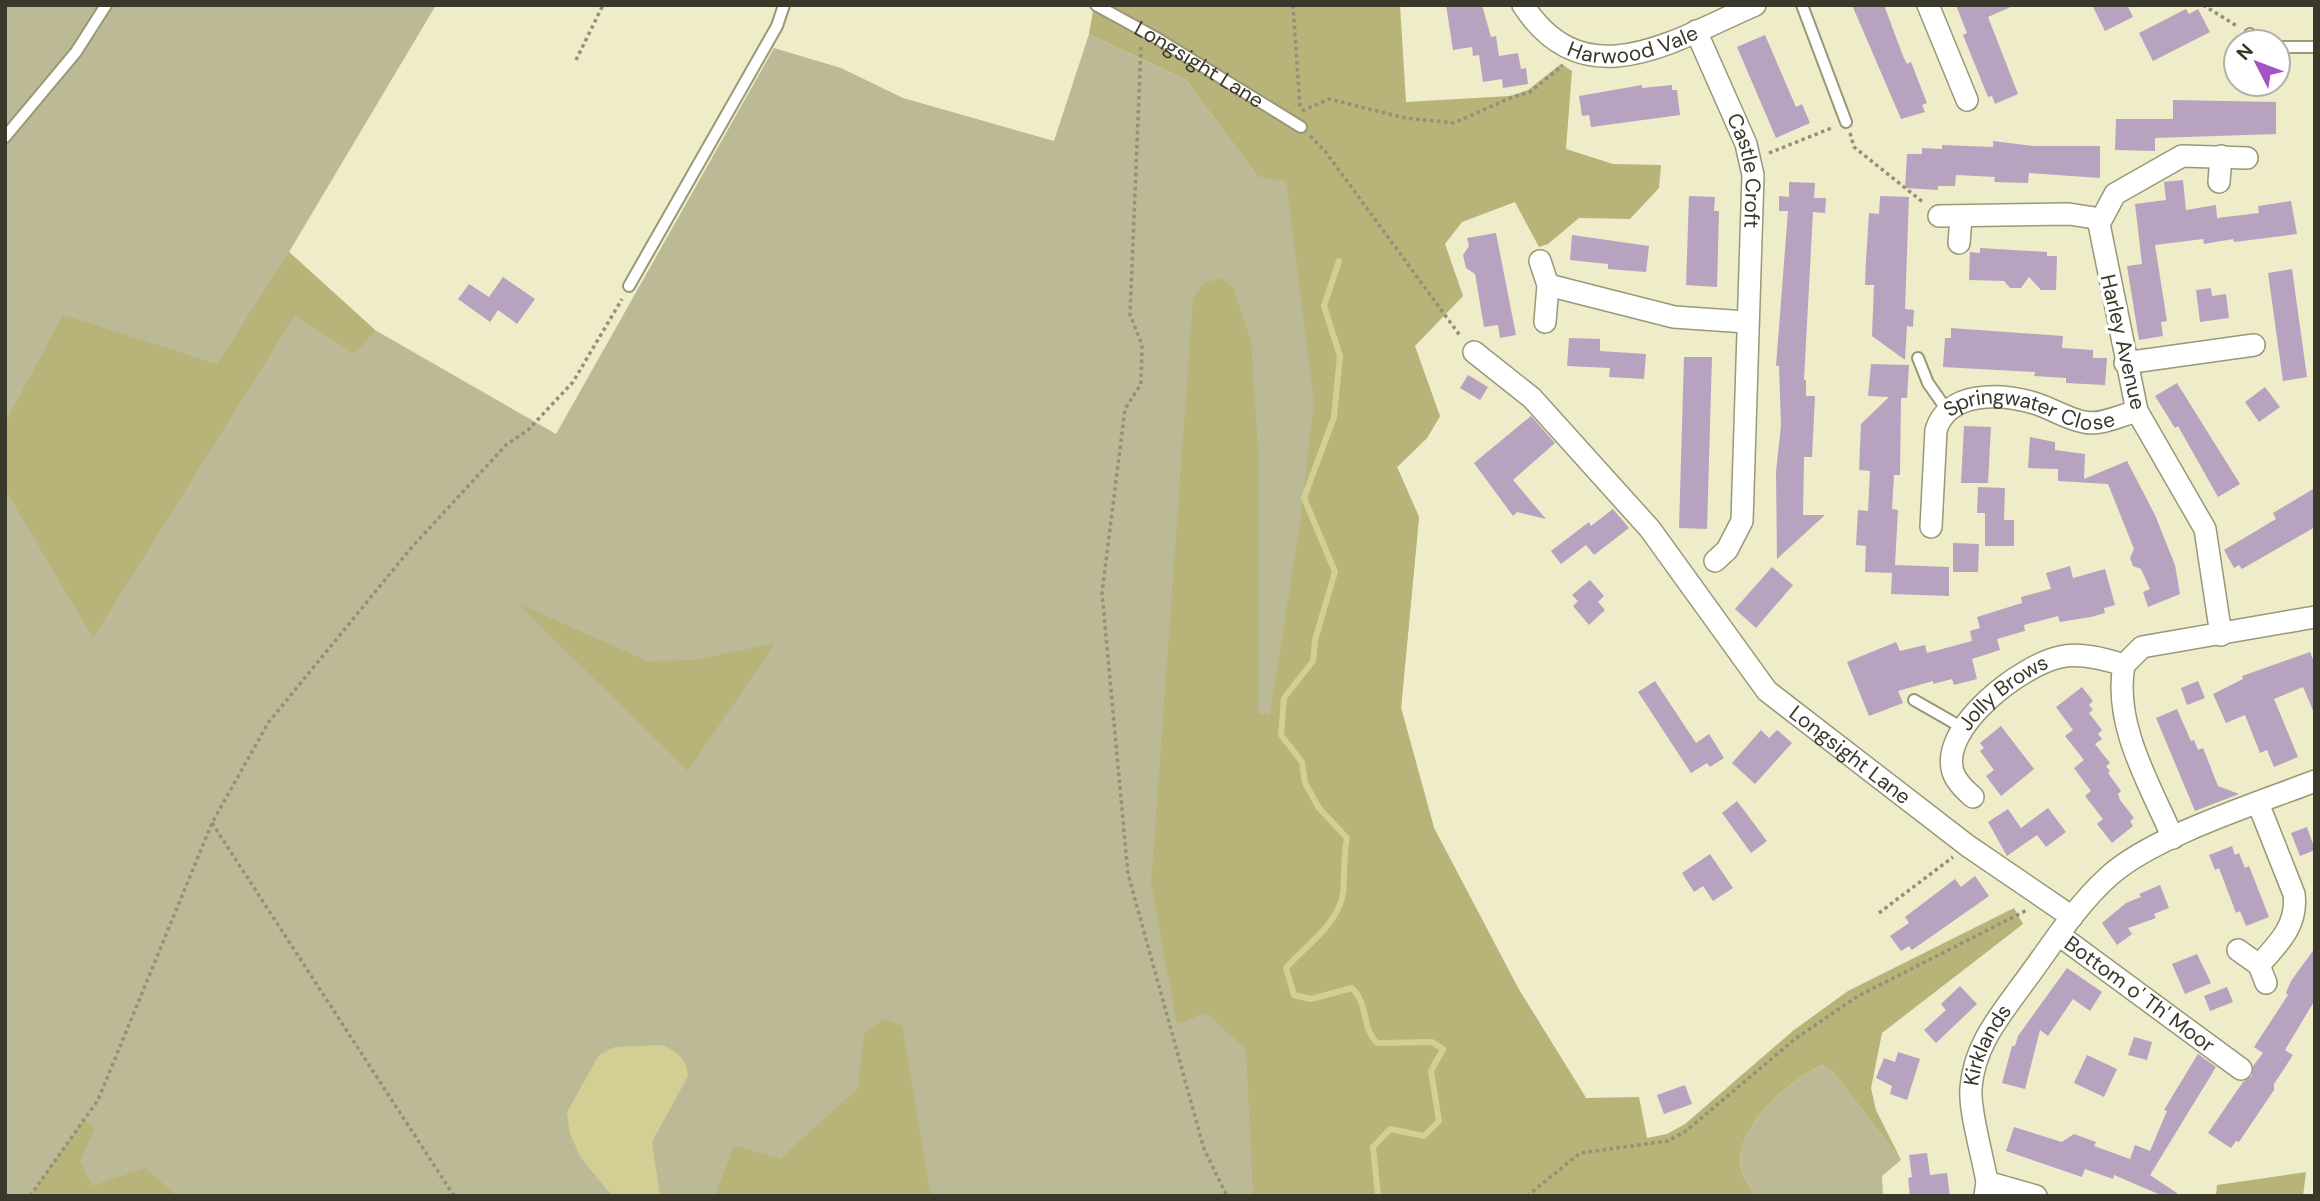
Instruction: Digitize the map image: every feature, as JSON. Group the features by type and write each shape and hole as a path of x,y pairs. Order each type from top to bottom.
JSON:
{"street":[{"name":"Harwood Vale","path":"1523,5 1540,29 1569,50 1614,58 1636,55 1755,5"},
{"path":"1928,5 1951,80 1966,100"},
{"name":"Castle Croft","path":"1696,31 1751,160 1754,175 1746,322 1742,521 1727,557"},
{"path":"1959,243 1950,216 2069,214 2101,219 2115,194 2182,156 2247,158"},
{"path":"2219,181 2221,156"},
{"name":"Harley Avenue","path":"2101,219 2099,234 2137,411 2205,529 2221,635"},
{"path":"1540,261 1548,285 1545,322"},
{"path":"1548,285 1674,317 1746,322"},
{"path":"2125,363 2254,344"},
{"name":"Longsight Lane","path":"1474,352 1532,398 1650,528 1767,691 1968,846 2072,917"},
{"name":"Springwater Close","path":"1938,518 1936,430 1939,419 1959,401 1971,398 2022,400 2093,423 2137,411"},
{"path":"2173,838 2128,730 2121,701 2124,665 2142,647 2170,640 2221,635 2315,617"},
{"name":"Jolly Brows","path":"1973,797 1953,772 1953,749 1963,728 2024,671 2059,657 2105,659 2124,665"},
{"path":"2072,917 2110,875 2173,838 2315,782"},
{"path":"2238,950 2262,974 2287,932 2295,907 2294,894 2258,803"},
{"name":"Kirklands","path":"1986,1189 1971,1089 1979,1051 1991,1026 2072,917"},
{"name":"Bottom o' Th' Moor","path":"2059,935 2223,1052 2241,1069"},
{"path":"1986,1189 2036,1196"}],"lane":[{"path":"5,137 76,52 106,5"},
{"path":"629,286 777,26 784,5"},
{"name":"Longsight Lane","path":"1096,5 1301,127"},
{"path":"1802,5 1846,122"},
{"path":"2292,47 2315,47"},
{"path":"1918,358 1928,383 1947,410"},
{"path":"1914,700 1963,728"}],"path":[{"path":"576,60 603,5"},
{"path":"1293,5 1300,112 1329,99 1405,118 1454,123 1464,121 1510,98 1530,92 1563,65 1569,50"},
{"path":"2203,5 2238,28"},
{"path":"1142,30 1130,314 1142,345 1141,384 1125,409 1102,593 1128,874 1164,1011 1205,1149 1227,1196"},
{"path":"1751,160 1846,122 1854,147 1950,216"},
{"path":"1301,127 1325,151 1450,326 1474,352"},
{"path":"30,1196 98,1100 212,823 268,723 411,548 506,445 528,430 573,382 629,286"},
{"path":"212,823 454,1196"},
{"path":"1879,913 1968,846"},
{"path":"1527,1196 1580,1153 1668,1141 1686,1131 1795,1039 1858,996 2034,907 2043,897"}],"shaded area":[{"path":"5,5 436,5 289,252 375,330 556,434 774,48 841,68 903,98 1054,141 1089,34 1186,80 1258,177 1285,178 1440,416 1427,438 1397,467 1419,517 1401,708 1434,828 1518,988 1586,1098 1499,1196 5,1196"},
{"path":"1094,5 1400,5 1406,102 1510,96 1528,90 1561,64 1572,71 1566,149 1613,164 1661,165 1659,188 1630,219 1579,218 1548,244 1539,247 1515,202 1462,222 1445,244 1463,296 1415,346 1440,416 1427,438 1397,467 1419,517 1401,708 1434,828 1518,988 1586,1098 1639,1097 1647,1138 1667,1134 1685,1124 1794,1030 1848,991 2014,908 2023,924 1882,1033 1871,1088 1876,1110 1901,1160 1833,1072 1822,1065 1779,1094 1753,1124 1741,1156 1742,1172 1755,1196 1253,1196 1246,1049 1206,1013 1177,1024 1151,883 1193,298 1204,283 1222,278 1234,289 1251,340 1258,450 1258,714 1270,715 1299,530 1314,401 1286,181 1258,177 1186,80 1089,34"},
{"path":"289,252 375,330 355,354 295,315 93,638 5,489 5,423 63,315 217,364"},
{"path":"517,603 648,661 695,660 775,643 688,771"},
{"path":"884,1019 902,1026 931,1196 715,1196 734,1145 780,1159 858,1088 864,1034"},
{"path":"663,1045 680,1057 688,1076 652,1142 660,1196 612,1196 581,1158 570,1134 567,1112 599,1055 615,1047"},
{"path":"1822,1065 1833,1072 1901,1160 1882,1176 1883,1196 1755,1196 1742,1172 1741,1156 1753,1124 1779,1094"},
{"path":"84,1120 95,1128 80,1161 92,1186 145,1168 177,1196 30,1196"},
{"path":"2306,1172 2303,1196 2216,1196 2217,1185"}],"building":[{"path":"1446,5 1482,5 1491,37 1496,36 1499,56 1518,53 1521,69 1526,68 1528,84 1503,88 1502,79 1483,82 1479,55 1473,56 1472,47 1453,50"},
{"path":"1852,5 1884,5 1903,56 1907,64 1911,62 1927,103 1922,105 1925,112 1901,119"},
{"path":"1956,5 2015,5 1988,17 2018,94 1995,104 1992,96 1988,97 1963,35 1967,33"},
{"path":"2092,5 2127,5 2133,17 2105,31"},
{"path":"2186,9 2189,14 2198,9 2210,32 2153,61 2139,33"},
{"path":"1765,35 1796,107 1802,104 1810,123 1776,138 1737,47"},
{"path":"1642,85 1642,88 1672,85 1672,90 1677,90 1680,115 1591,127 1589,115 1582,116 1579,96"},
{"path":"2173,100 2276,102 2276,134 2155,138 2155,151 2115,150 2116,119 2173,119"},
{"path":"1993,141 2033,146 2100,146 2100,178 2029,173 2028,183 1994,182 1995,177 1956,175 1955,186 1938,186 1938,190 1905,188 1907,154 1922,154 1922,148 1942,149 1942,145 1993,147"},
{"path":"2183,180 2186,210 2216,205 2217,218 2259,213 2258,206 2291,201 2297,234 2234,242 2233,239 2204,244 2203,239 2155,245 2167,321 2161,322 2163,336 2139,340 2127,266 2142,264 2135,204 2166,200 2164,182"},
{"path":"1789,182 1815,183 1814,198 1826,198 1825,213 1813,212 1804,380 1806,396 1815,396 1812,457 1804,457 1803,515 1825,515 1777,559 1776,472 1781,425 1779,366 1776,366 1788,211 1779,211 1779,196 1789,197"},
{"path":"1689,196 1715,197 1714,211 1719,211 1717,287 1686,285"},
{"path":"1880,196 1909,197 1905,309 1914,310 1913,327 1907,326 1905,360 1872,336 1874,285 1865,285 1866,261 1869,213 1879,214"},
{"path":"1496,233 1516,335 1500,338 1498,325 1484,327 1475,274 1466,268 1463,255 1469,246 1467,238"},
{"path":"1572,235 1649,246 1646,272 1608,269 1608,264 1570,260"},
{"path":"1980,248 2047,252 2047,256 2057,256 2056,290 2041,290 2029,277 2021,288 2010,288 2004,281 1969,280 1970,252 1980,253"},
{"path":"2292,269 2307,377 2283,381 2268,273"},
{"path":"503,277 535,299 517,324 498,310 490,322 458,299 469,284 489,297"},
{"path":"2211,288 2212,296 2226,294 2229,318 2200,322 2196,290"},
{"path":"1951,328 2063,336 2062,348 2093,350 2093,358 2107,358 2105,385 2066,383 2066,378 2034,376 2035,372 1943,367 1945,338 1951,338"},
{"path":"1569,338 1600,339 1600,351 1646,354 1644,379 1609,377 1610,368 1567,366"},
{"path":"1684,357 1712,357 1707,529 1679,528"},
{"path":"1871,364 1909,365 1907,398 1901,398 1900,475 1894,475 1892,509 1898,510 1895,565 1949,567 1949,596 1891,594 1892,573 1865,572 1866,546 1856,545 1858,510 1868,511 1870,471 1859,470 1861,424 1889,397 1868,396"},
{"path":"1468,375 1488,387 1480,400 1460,388"},
{"path":"2177,383 2240,484 2218,497 2178,426 2175,428 2155,396"},
{"path":"2265,387 2280,407 2259,422 2245,402"},
{"path":"1531,416 1555,443 1513,480 1546,519 1517,512 1513,516 1474,463"},
{"path":"1964,426 1991,427 1988,483 1961,483"},
{"path":"2030,437 2055,442 2055,450 2085,454 2084,479 2127,461 2155,515 2175,565 2180,594 2148,607 2143,592 2150,589 2141,569 2133,566 2130,558 2134,549 2108,484 2058,481 2058,469 2028,468"},
{"path":"1978,487 2005,488 2004,520 2014,520 2014,546 1985,546 1985,513 1977,513"},
{"path":"2315,488 2315,527 2242,569 2239,565 2234,568 2224,550 2276,519 2273,513"},
{"path":"1613,509 1629,528 1594,555 1586,545 1561,564 1551,551 1589,522 1591,526"},
{"path":"1953,543 1979,544 1978,572 1953,572"},
{"path":"2070,566 2073,578 2105,569 2115,605 2104,608 2105,613 2091,617 2060,622 2058,616 2024,625 2025,631 1997,639 2000,650 1972,659 1977,679 1954,685 1952,679 1933,684 1933,681 1898,691 1903,703 1869,716 1847,662 1896,642 1900,651 1925,645 1927,653 1972,641 1970,631 1980,628 1977,617 2022,603 2021,597 2051,589 2046,573"},
{"path":"1772,567 1793,585 1756,628 1735,609"},
{"path":"1590,580 1604,596 1598,602 1605,610 1589,625 1573,606 1578,601 1572,595"},
{"path":"2310,652 2315,664 2315,715 2303,687 2274,699 2298,757 2274,767 2267,750 2260,753 2245,715 2226,723 2213,694 2243,679 2242,676"},
{"path":"1655,681 1696,743 1709,734 1724,758 1710,767 1707,763 1691,773 1638,692"},
{"path":"2198,681 2205,698 2187,705 2181,688"},
{"path":"2082,687 2093,701 2089,705 2093,710 2089,713 2102,730 2098,734 2102,739 2095,744 2110,763 2106,766 2110,771 2108,773 2121,791 2118,794 2120,800 2134,818 2130,821 2133,826 2112,843 2097,824 2103,819 2085,796 2091,791 2074,768 2084,760 2065,736 2073,730 2056,707"},
{"path":"2177,709 2191,741 2194,740 2198,750 2203,748 2218,786 2239,794 2195,811 2156,718"},
{"path":"2001,726 2034,769 2001,796 1986,776 1994,770 1980,751 1984,748 1980,743"},
{"path":"1761,730 1769,738 1777,730 1792,743 1755,784 1732,763"},
{"path":"1737,801 1767,841 1751,853 1722,813"},
{"path":"2048,808 2066,832 2046,847 2037,835 2007,856 1988,822 2008,809 2021,828"},
{"path":"2307,827 2315,850 2300,856 2291,833"},
{"path":"2232,846 2235,855 2239,853 2245,868 2249,866 2269,917 2246,926 2240,911 2236,913 2219,868 2215,870 2209,855"},
{"path":"1710,854 1733,888 1713,901 1703,886 1694,892 1682,873"},
{"path":"1975,876 1989,896 1912,950 1909,946 1901,951 1890,936 1909,923 1905,917 1955,879 1961,887"},
{"path":"2160,885 2169,908 2154,914 2156,918 2128,928 2132,934 2117,945 2102,923 2126,903 2141,897 2139,894"},
{"path":"2315,948 2315,1000 2285,1050 2293,1055 2274,1084 2274,1090 2239,1142 2236,1141 2231,1148 2208,1133 2243,1082 2252,1076 2253,1066 2263,1053 2254,1047 2288,995 2286,993 2291,981"},
{"path":"2197,954 2211,983 2185,994 2172,964"},
{"path":"2067,968 2102,992 2090,1011 2073,999 2048,1036 2040,1030 2025,1089 2002,1083 2012,1046 2015,1046 2018,1036"},
{"path":"1960,986 1977,1004 1936,1043 1924,1030 1946,1010 1941,1004"},
{"path":"2227,987 2233,1002 2210,1011 2204,996"},
{"path":"2134,1037 2152,1042 2147,1060 2128,1055"},
{"path":"1898,1052 1920,1059 1907,1100 1890,1094 1892,1086 1876,1078 1884,1058 1895,1062"},
{"path":"2198,1054 2216,1067 2150,1175 2177,1193 2175,1196 2163,1196 2114,1175 2113,1179 2085,1169 2082,1177 2006,1151 2014,1127 2062,1142 2074,1134 2096,1142 2094,1146 2130,1159 2135,1145 2150,1151 2167,1111 2164,1110"},
{"path":"2087,1055 2117,1069 2104,1097 2074,1083"},
{"path":"1685,1085 1692,1104 1664,1114 1657,1095"},
{"path":"1927,1153 1930,1175 1947,1173 1950,1196 1910,1196 1908,1178 1912,1177 1909,1155"}],"waterway":[{"path":"1339,261 1324,306 1340,356 1334,417 1304,498 1335,572 1315,640 1313,661 1284,698 1281,735 1302,762 1305,783 1319,808 1347,838 1344,886 1340,904 1328,925 1286,968 1294,995 1311,999 1352,988 1361,1002 1369,1030 1377,1043 1432,1042 1443,1049 1431,1071 1439,1121 1424,1136 1390,1129 1373,1147 1378,1196"}]}
